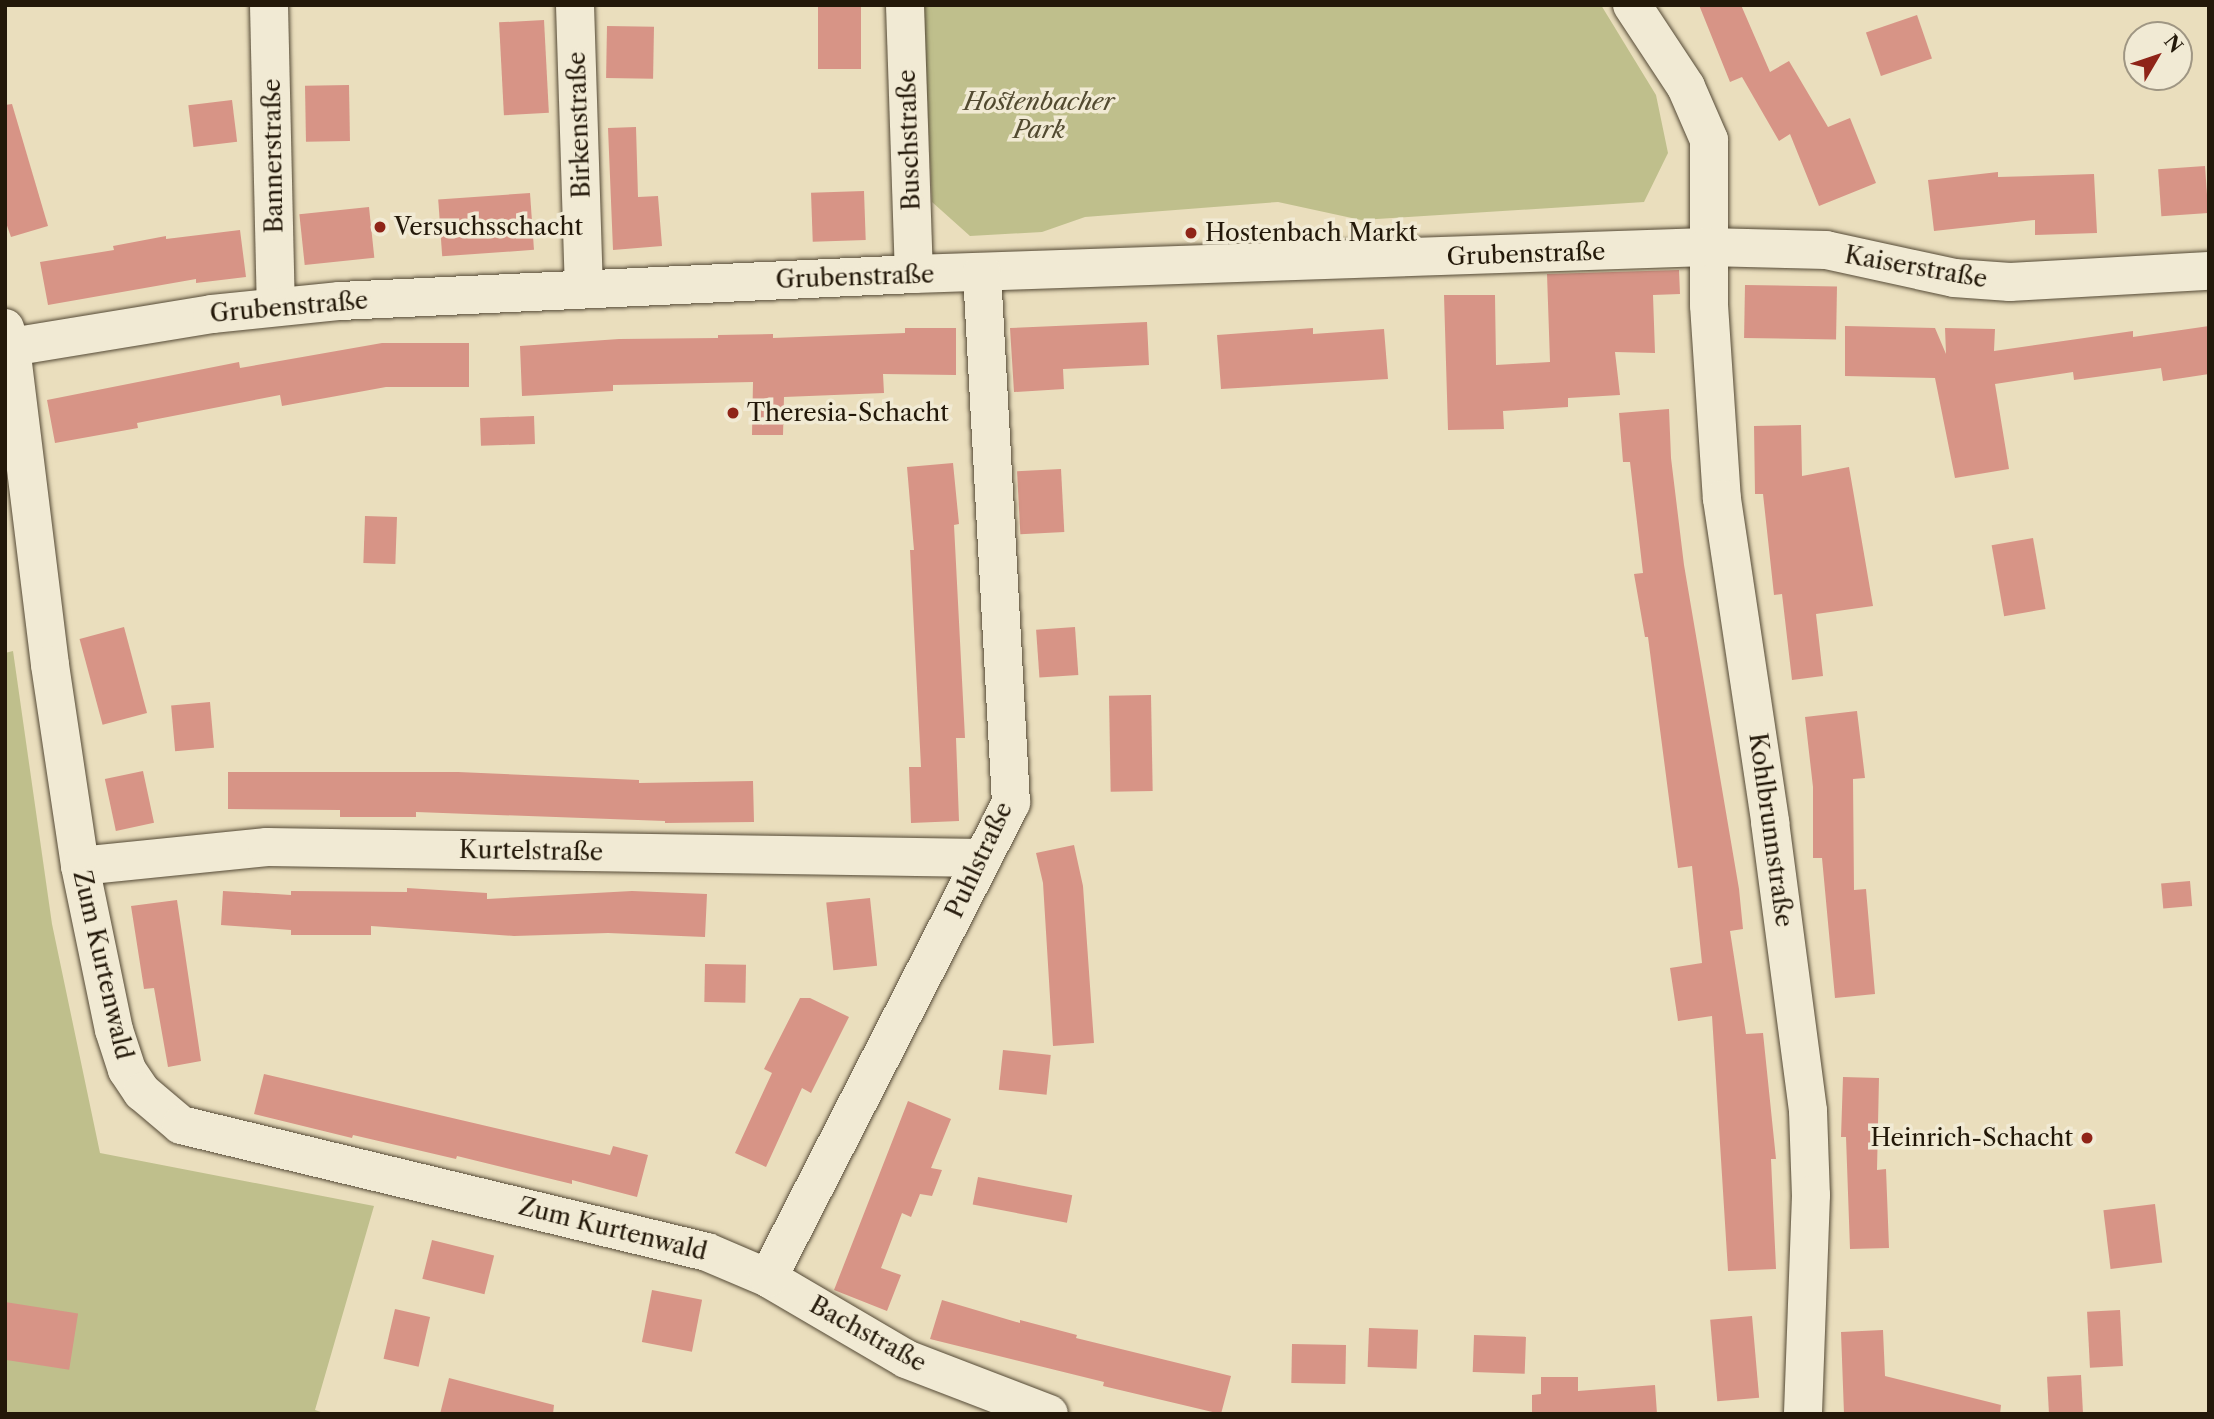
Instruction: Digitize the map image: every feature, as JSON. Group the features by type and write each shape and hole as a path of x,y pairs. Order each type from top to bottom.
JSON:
{"street":[{"name":"Bannerstraße","path":"269,5 276,307"},
{"name":"Birkenstraße","path":"576,5 584,287"},
{"name":"Buschstraße","path":"905,5 914,274"},
{"name":"Kohlbrunnstraße","path":"1632,5 1686,87 1709,140 1712,165 1707,247 1711,359 1722,499 1770,822 1808,1111 1811,1195 1803,1414"},
{"name":"Grubenstraße","path":"7,341 276,307 584,287 1707,247"},
{"name":"Kaiserstraße","path":"1707,247 1826,250 1954,278 2010,282 2209,271"},
{"name":"Puhlstraße","path":"768,1278 1011,803 982,273"},
{"name":"Zum Kurtenwald","path":"7,341 80,866 114,1030 127,1070 142,1092 181,1125 707,1252 768,1278"},
{"name":"Kurtelstraße","path":"80,866 267,847 983,858"},
{"name":"Bachstraße","path":"768,1278 906,1359 1049,1414"}],"green space":[{"name":"Hostenbacher Park","path":"923,5 1601,5 1656,95 1668,153 1644,202 1361,220 1278,202 1085,217 1042,232 970,236 932,202"},
{"path":"13,651 52,924 100,1153 374,1206 315,1410 327,1414 5,1414 5,653"}],"building":[{"path":"818,5 861,5 861,69 818,69"},
{"path":"1699,5 1741,5 1770,72 1789,61 1828,127 1850,118 1876,183 1819,206 1790,134 1779,141 1742,77 1730,82"},
{"path":"1917,15 1932,58 1881,76 1866,33"},
{"path":"544,20 549,113 504,115 499,22"},
{"path":"607,26 654,27 653,79 606,78"},
{"path":"349,85 350,141 306,142 305,86"},
{"path":"232,100 237,142 193,147 188,105"},
{"path":"12,104 48,226 11,237 5,220 5,105"},
{"path":"636,127 638,197 658,196 662,246 613,250 608,128"},
{"path":"2205,166 2208,213 2161,216 2158,169"},
{"path":"1998,172 1998,177 2094,174 2097,233 2035,235 2035,220 1934,231 1928,180"},
{"path":"864,191 866,240 813,242 811,193"},
{"path":"530,193 534,250 442,256 438,199"},
{"path":"369,207 374,258 305,265 299,214"},
{"path":"240,230 246,277 196,283 196,279 48,305 40,262 114,250 113,246 166,236 166,239"},
{"path":"1679,270 1680,294 1653,295 1655,353 1615,352 1620,395 1568,398 1568,407 1503,411 1504,429 1448,430 1444,295 1495,295 1496,365 1550,362 1547,274"},
{"path":"1745,285 1837,287 1836,340 1744,338"},
{"path":"1147,322 1149,365 1063,369 1064,389 1014,392 1010,328"},
{"path":"1845,326 1935,328 1946,354 1945,328 1995,329 1994,351 2133,331 2133,337 2209,326 2209,374 2163,381 2161,368 2074,380 2073,372 1995,384 2009,469 1955,478 1935,378 1845,376"},
{"path":"905,328 956,328 956,375 883,374 884,393 784,397 783,435 752,435 753,382 613,385 613,391 522,396 520,346 619,339 718,338 718,335 773,334 773,338 905,333"},
{"path":"1313,328 1313,334 1384,329 1388,379 1221,389 1217,335"},
{"path":"382,343 469,343 469,387 386,387 282,406 280,395 137,423 138,428 55,443 47,400 239,362 240,368"},
{"path":"1669,409 1671,458 1684,565 1739,889 1743,929 1730,931 1746,1034 1763,1033 1776,1159 1771,1159 1776,1269 1728,1271 1712,1016 1678,1021 1670,968 1702,963 1692,866 1678,868 1648,637 1645,637 1634,574 1643,573 1630,462 1623,462 1619,413"},
{"path":"534,416 535,444 481,446 480,418"},
{"path":"1801,425 1802,476 1849,467 1873,606 1816,614 1823,676 1792,680 1782,594 1774,595 1763,494 1755,494 1754,426"},
{"path":"953,463 959,524 954,525 965,738 956,738 959,821 911,823 909,767 921,767 910,550 914,550 907,467"},
{"path":"1061,469 1064,532 1020,534 1017,471"},
{"path":"365,516 397,517 395,564 363,563"},
{"path":"2033,538 2046,609 2004,616 1992,545"},
{"path":"124,627 147,713 103,725 80,639"},
{"path":"1075,627 1078,675 1039,678 1036,630"},
{"path":"1151,695 1153,791 1111,792 1109,696"},
{"path":"210,702 214,748 175,751 171,705"},
{"path":"1857,711 1865,778 1853,779 1854,890 1866,889 1875,994 1835,998 1822,858 1813,858 1813,787 1805,717"},
{"path":"143,771 154,823 116,831 105,779"},
{"path":"228,772 458,772 639,780 639,783 753,781 754,822 665,823 416,812 416,817 340,817 340,810 228,809"},
{"path":"1074,845 1083,886 1094,1043 1053,1046 1043,883 1036,853"},
{"path":"2190,881 2192,906 2163,908 2161,884"},
{"path":"407,888 487,893 487,899 632,891 707,894 705,937 608,933 514,936 371,926 371,935 291,935 291,930 221,925 223,891 291,895 291,891 407,892"},
{"path":"870,898 877,966 833,970 826,903"},
{"path":"177,900 201,1061 168,1067 154,988 144,989 131,906"},
{"path":"705,964 746,965 745,1003 704,1002"},
{"path":"800,998 810,998 849,1017 811,1093 802,1088 766,1167 735,1153 772,1073 764,1069"},
{"path":"1003,1050 1051,1055 1047,1095 999,1090"},
{"path":"264,1074 610,1155 613,1146 648,1155 637,1197 572,1180 572,1184 457,1156 456,1159 353,1135 352,1138 254,1114"},
{"path":"1843,1077 1879,1078 1877,1170 1886,1169 1889,1248 1850,1249 1846,1137 1841,1137"},
{"path":"908,1101 951,1119 931,1168 942,1170 932,1196 920,1194 911,1217 902,1213 881,1268 901,1275 887,1311 834,1290"},
{"path":"978,1177 1072,1195 1067,1223 973,1204"},
{"path":"2155,1204 2162,1263 2111,1269 2103,1210"},
{"path":"432,1240 494,1255 484,1294 422,1279"},
{"path":"652,1290 702,1300 692,1352 642,1342"},
{"path":"942,1300 1020,1323 1020,1320 1077,1335 1076,1338 1231,1376 1221,1414 1103,1386 1104,1382 930,1339"},
{"path":"5,1302 78,1314 69,1370 5,1360"},
{"path":"395,1309 430,1317 419,1367 384,1359"},
{"path":"2120,1310 2123,1366 2090,1368 2087,1312"},
{"path":"1752,1316 1759,1398 1717,1401 1710,1320"},
{"path":"1369,1328 1418,1330 1417,1369 1368,1367"},
{"path":"1883,1330 1885,1376 2001,1405 2000,1414 1844,1414 1841,1332"},
{"path":"1474,1335 1526,1337 1525,1374 1473,1372"},
{"path":"1292,1344 1346,1345 1345,1384 1291,1383"},
{"path":"2081,1375 2083,1414 2049,1414 2047,1377"},
{"path":"1541,1377 1578,1377 1578,1391 1655,1385 1657,1414 1532,1414 1532,1395 1541,1394"},
{"path":"449,1378 554,1405 553,1414 440,1414"}],"place":[{"name":"Versuchsschacht","path":"380,227"},
{"name":"Hostenbach Markt","path":"1191,233"},
{"name":"Theresia-Schacht","path":"733,413"},
{"name":"Heinrich-Schacht","path":"2087,1138"}]}
